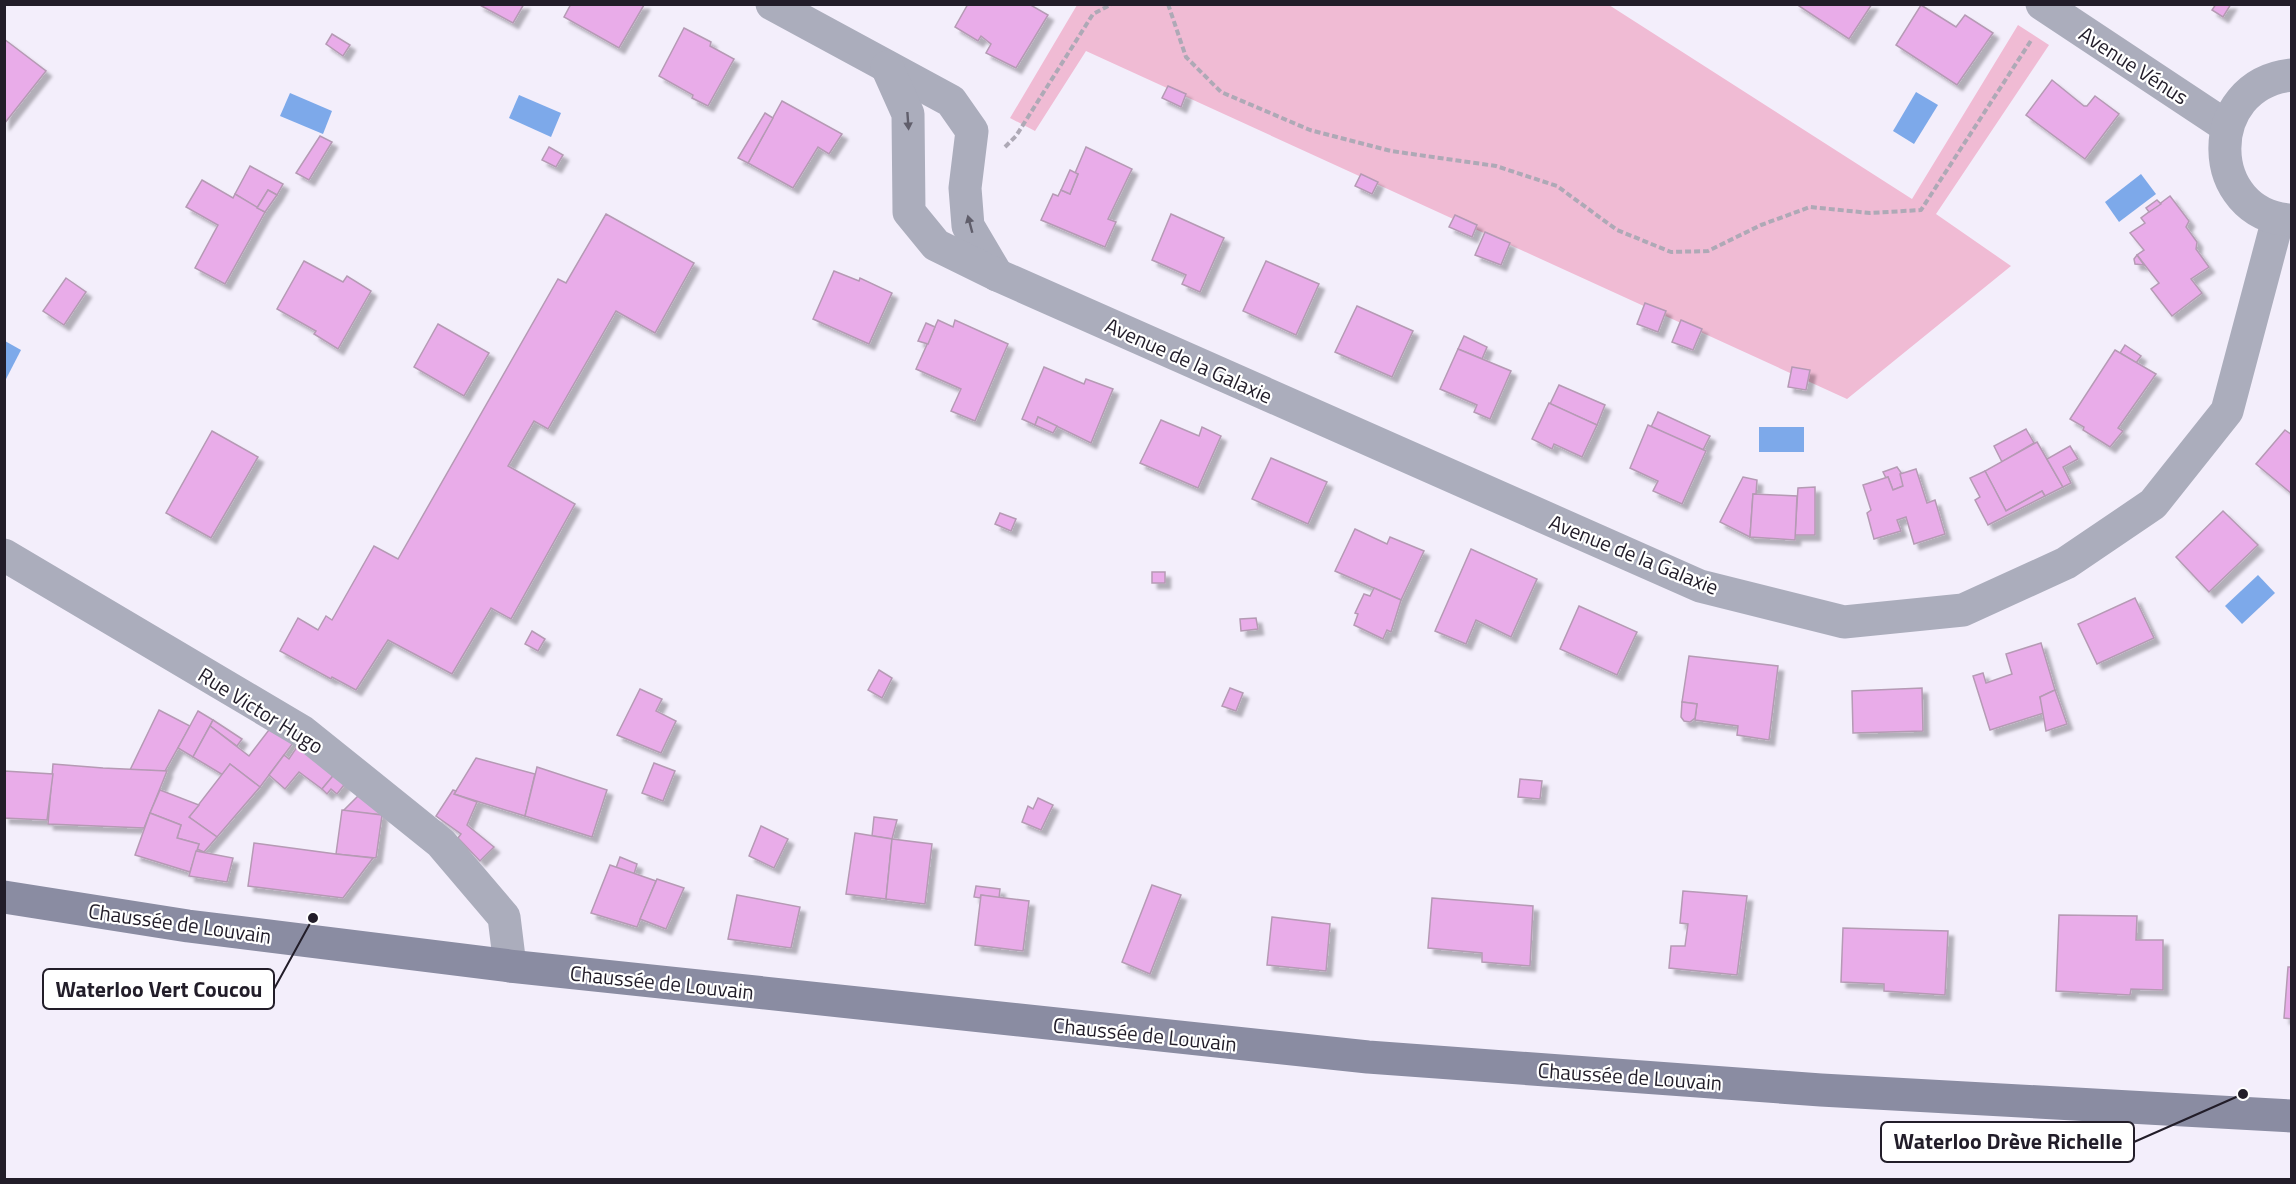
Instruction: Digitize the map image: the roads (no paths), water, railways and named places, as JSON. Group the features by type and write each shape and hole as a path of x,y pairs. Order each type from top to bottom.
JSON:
{"main road":[{"name":"Chaussée de Louvain","path":"4,897 188,926 510,966 1368,1057 1821,1090 2292,1116"}],"street":[{"path":"772,4 951,101 972,131 965,188 968,226 997,275"},
{"name":"Avenue Vénus","path":"2046,7 2226,126"},
{"name":"Avenue de la Galaxie","path":"887,67 909,114 909,212 936,245 997,275 1700,586 1844,622 1964,610 2066,563 2153,504 2227,411 2285,219"},
{"path":"2285,219 2251,205 2237,190 2225,164 2226,126 2237,104 2257,86 2292,75"},
{"name":"Rue Victor Hugo","path":"4,555 303,732 441,843 504,917 510,966"}],"water":[{"path":"1916,92 1938,105 1914,144 1893,131"},
{"path":"290,93 332,111 323,134 280,116"},
{"path":"519,95 561,113 551,137 509,118"},
{"path":"2141,174 2156,194 2119,222 2105,202"},
{"path":"5,341 21,350 5,381"},
{"path":"1759,427 1804,427 1804,452 1759,452"},
{"path":"2258,575 2275,593 2242,624 2225,606"}],"place":[{"name":"Waterloo Vert Coucou","path":"313,918"},
{"name":"Waterloo Drève Richelle","path":"2243,1094"}]}
